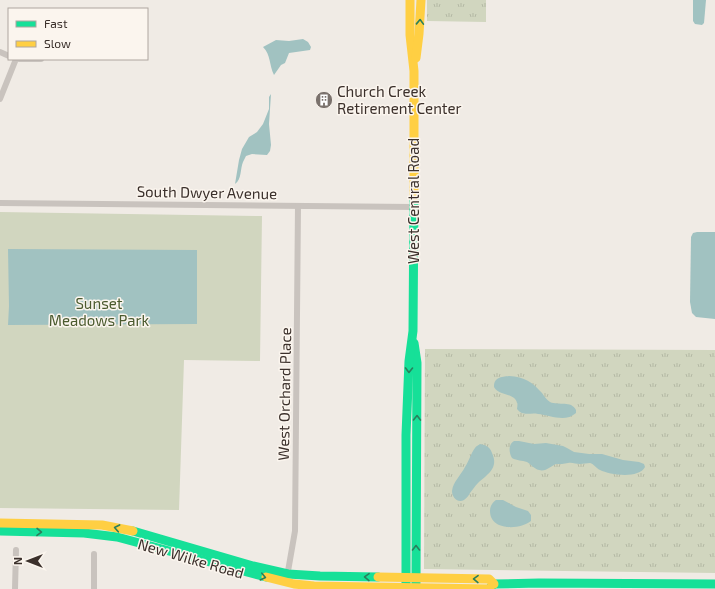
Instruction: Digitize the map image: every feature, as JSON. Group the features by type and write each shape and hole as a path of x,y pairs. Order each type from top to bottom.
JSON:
{"main road":[{"name":"West Central Road","path":"410,0 410,35 414,71 413,331 417,363 416,585"},
{"name":"West Central Road","path":"414,71 419,34 421,0"},
{"name":"West Central Road","path":"406,588 406,435 409,361 413,331"},
{"name":"New Wilke Road","path":"0,523 102,525 137,532 253,566 314,586 406,588 416,585"},
{"name":"New Wilke Road","path":"0,531 84,533 117,538 246,573 287,578 320,576 406,578 416,585"},
{"path":"416,585 489,589 494,584 539,583 715,584"}],"street":[{"path":"0,99 17,60"},
{"name":"South Dwyer Avenue","path":"0,203 413,207"},
{"name":"West Orchard Place","path":"287,578 295,531 298,206"},
{"path":"15,589 16,550"},
{"path":"94,554 94,589"}],"green space":[{"path":"427,0 486,0 486,22 427,21"},
{"name":"Sunset Meadows Park","path":"0,212 262,216 260,361 184,360 179,510 0,508"},
{"path":"425,349 715,350 715,573 424,569"}],"water":[{"path":"693,0 706,0 704,23 702,25 695,24 693,21"},
{"path":"303,39 308,42 311,47 310,50 289,53 285,63 281,65 274,75 269,57 263,47 276,40 289,41"},
{"path":"271,94 269,124 271,145 270,151 267,155 252,154 246,156 242,165 239,179 235,184 242,149 249,137 257,132 263,124 269,109 269,97"},
{"path":"715,232 715,319 696,317 692,313 690,302 691,237 693,233"},
{"path":"8,249 197,250 197,324 8,325"},
{"path":"509,376 528,381 550,402 571,405 576,410 576,413 567,418 557,418 522,413 517,409 516,400 499,392 494,387 497,379"},
{"path":"512,442 534,444 546,443 563,446 574,452 602,454 623,460 639,462 644,464 645,467 642,471 631,475 605,472 590,463 556,464 546,470 539,470 527,462 512,458 510,449"},
{"path":"480,444 490,449 494,458 493,467 489,474 476,485 466,498 460,501 454,498 452,494 454,485 476,446"},
{"path":"496,500 503,500 528,511 531,515 531,521 520,526 513,527 506,527 495,522 491,518 490,511 492,504"}],"traffic: fast":[{"path":"406,589 406,435 409,361 413,331 414,198"},
{"path":"414,343 417,363 416,584"},
{"path":"0,531 84,533 117,537 266,577"},
{"path":"133,531 253,566 288,574 378,577"},
{"path":"490,588 494,584 539,583 715,584"}],"traffic: slow":[{"path":"410,0 410,35 414,71 414,198"},
{"path":"416,58 421,0"},
{"path":"0,523 102,525 133,531"},
{"path":"266,577 294,584 314,586 490,588"},
{"path":"378,577 489,579 494,584"}],"place":[{"name":"Church Creek Retirement Center","path":"324,100"}]}
